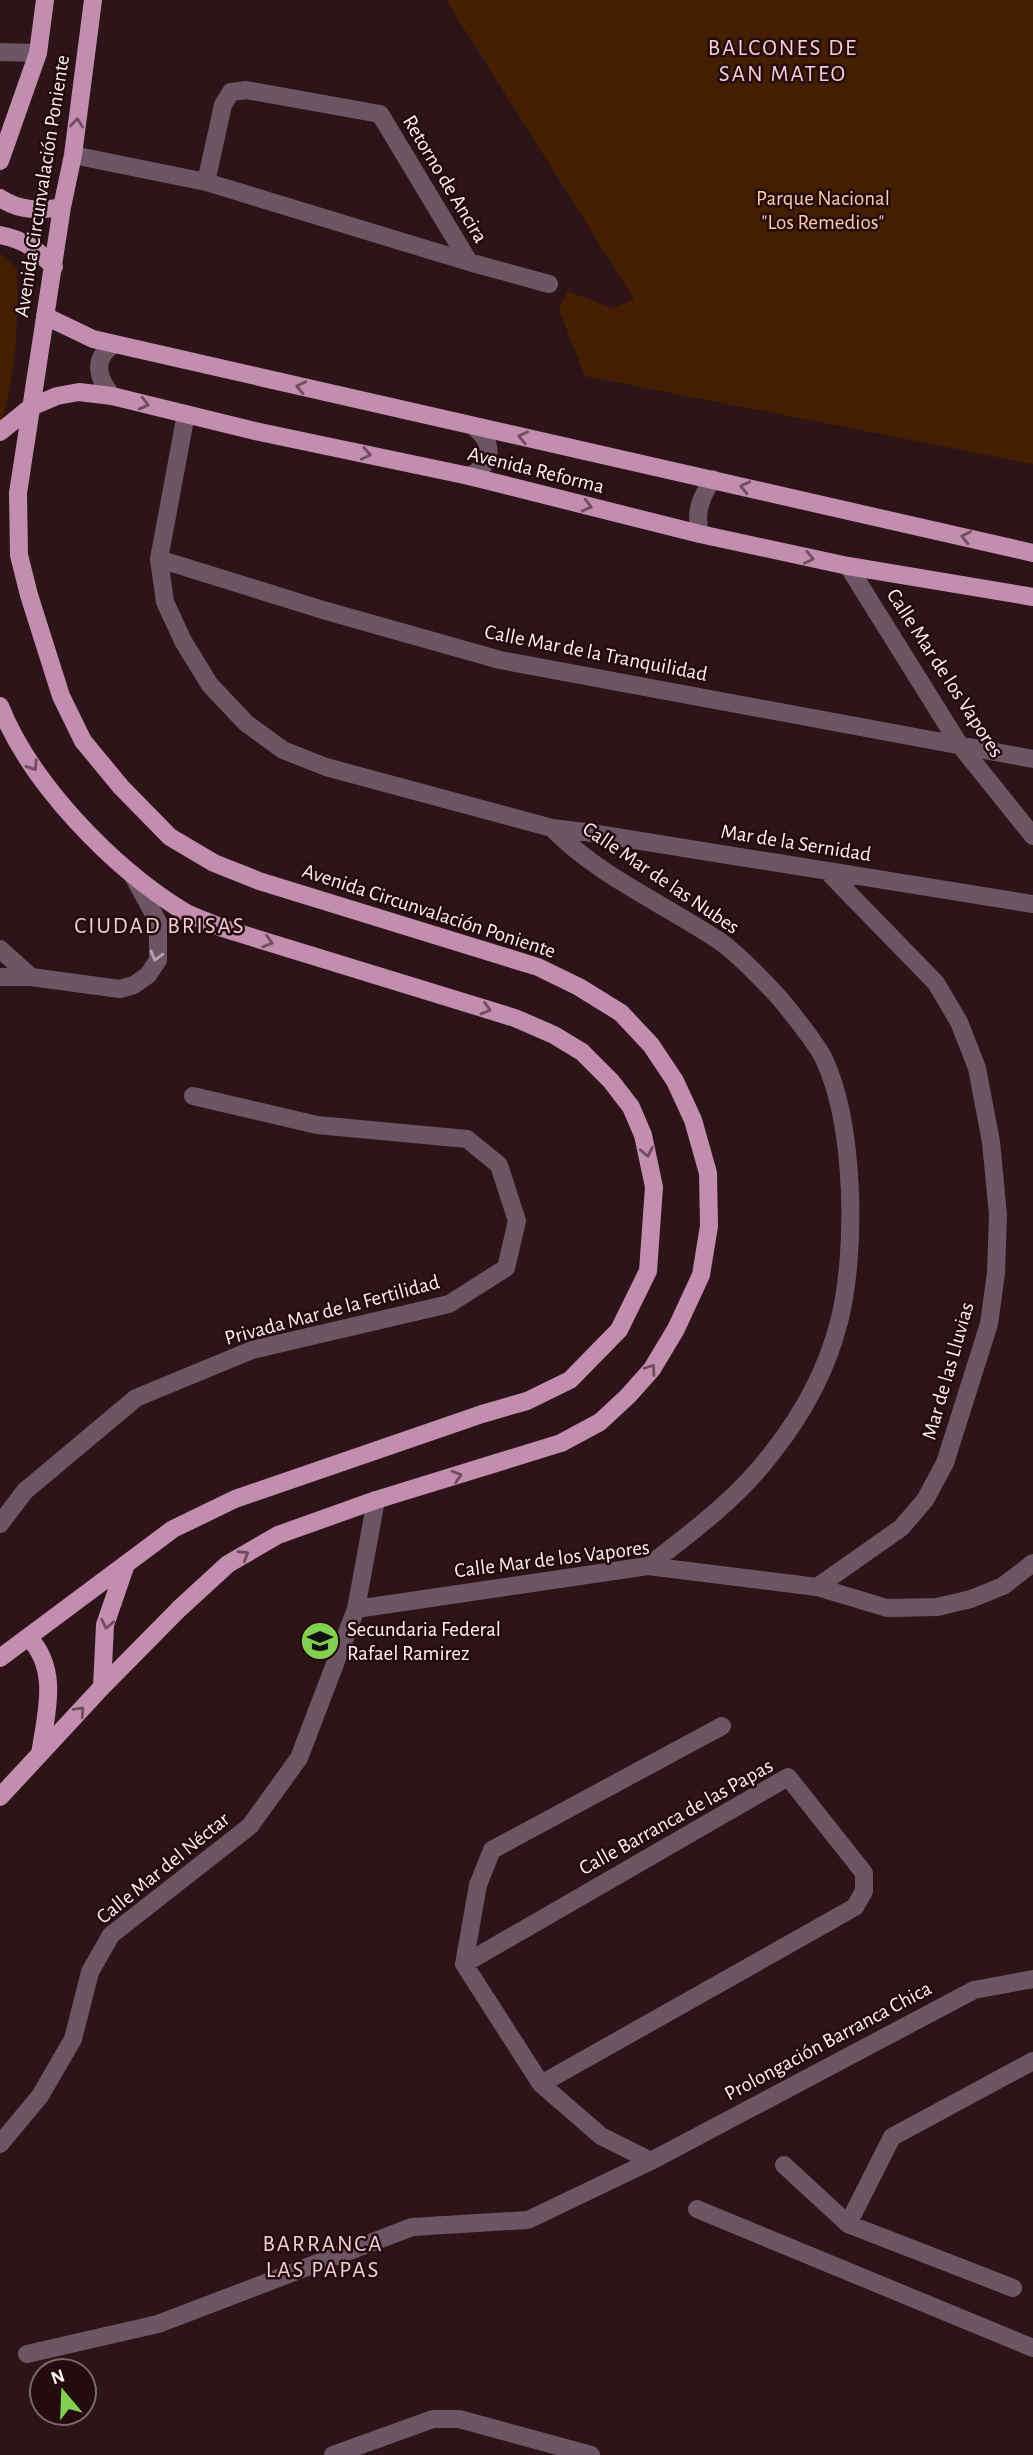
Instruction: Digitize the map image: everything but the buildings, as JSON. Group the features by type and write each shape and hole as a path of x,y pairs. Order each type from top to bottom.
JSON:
{"main road":[{"name":"Avenida Circunvalación Poniente","path":"0,161 38,53 45,0"},
{"name":"Avenida Circunvalación Poniente","path":"0,1797 179,1609 228,1564 278,1535 376,1500 561,1443 600,1422 628,1396 652,1368 676,1329 701,1275 709,1226 708,1173 693,1120 675,1081 651,1045 621,1013 579,987 538,967 259,881 214,863 170,837 121,787 83,741 61,696 23,568 17,523 18,493 45,316 62,207 74,155 93,0"},
{"path":"0,198 27,209 62,207"},
{"path":"0,234 15,237 33,246 54,267"},
{"name":"Avenida Reforma","path":"45,316 78,333 114,344 1033,553"},
{"name":"Avenida Reforma","path":"0,432 31,407 57,396 79,392 112,396 255,432 469,476 700,534 848,566 1033,597"},
{"path":"0,1658 173,1529 235,1499 527,1401 570,1380 619,1330 648,1271 654,1187 643,1135 631,1107 611,1081 582,1052 554,1035 515,1018 222,928 184,911 130,871 67,810 35,771 2,714"},
{"path":"102,1688 105,1625 126,1564"},
{"path":"27,1637 38,1647 45,1661 48,1679 40,1754"}],"street":[{"path":"0,52 38,53"},
{"name":"Retorno de Ancira","path":"206,182 223,105 231,92 246,90 380,114 469,262"},
{"name":"Retorno de Ancira","path":"74,155 206,182 549,284"},
{"path":"112,396 103,385 99,374 105,350 114,344"},
{"name":"Calle Mar de las Nubes","path":"186,414 159,559 165,602 183,641 210,685 246,723 283,750 326,767 552,828 572,849 721,942 774,991 822,1057 841,1111 848,1172 850,1252 839,1322 816,1385 772,1454 716,1513 648,1566"},
{"path":"469,476 485,463 489,453 483,433 474,427"},
{"path":"700,534 697,522 699,502 713,479"},
{"name":"Calle Mar de la Tranquilidad","path":"159,559 323,610 500,660 1033,759"},
{"name":"Calle Mar de los Vapores","path":"848,566 960,744 1033,836"},
{"name":"Mar de la Sernidad","path":"552,828 1033,904"},
{"path":"0,977 30,977 120,989 134,985 148,975 158,960 158,922 130,871"},
{"name":"Mar de las Lluvias","path":"817,1587 901,1528 925,1500 945,1463 989,1324 996,1273 998,1215 991,1142 979,1080 960,1022 936,983 827,871"},
{"path":"0,949 30,977"},
{"name":"Privada Mar de la Fertilidad","path":"0,1524 25,1491 136,1398 252,1350 449,1304 506,1268 517,1221 499,1165 467,1139 317,1125 193,1096"},
{"name":"Calle Mar del Néctar","path":"0,2144 40,2096 73,2039 90,1972 111,1935 250,1826 299,1758 356,1609 376,1500"},
{"name":"Calle Mar de los Vapores","path":"356,1609 648,1566 817,1587 887,1608 937,1607 971,1599 1003,1586 1033,1563"},
{"path":"651,2161 601,2136 541,2084 464,1964 478,1885 492,1850 722,1726"},
{"name":"Calle Barranca de las Papas","path":"464,1964 788,1777 864,1873 864,1891 855,1907 541,2084"},
{"name":"Prolongación Barranca Chica","path":"27,2354 158,2324 412,2227 528,2220 651,2161 974,1990 1033,1979"},
{"path":"848,2224 892,2137 1033,2061"},
{"path":"784,2165 848,2224 1013,2288"},
{"path":"696,2209 1033,2348"},
{"path":"333,2455 433,2419 459,2419 591,2455"}],"green space":[{"name":"Parque Nacional \"Los Remedios\"","path":"446,0 1033,0 1033,464 585,376 559,310 567,291 613,308 634,299"},
{"path":"0,253 17,269 18,288 14,363 3,418 0,421"}],"place":[{"name":"Secundaria Federal Rafael Ramirez","path":"320,1641"}],"district":[{"name":"BALCONES DE SAN MATEO","path":"783,61"},
{"name":"CIUDAD BRISAS","path":"160,926"},
{"name":"BARRANCA LAS PAPAS","path":"323,2257"}]}
